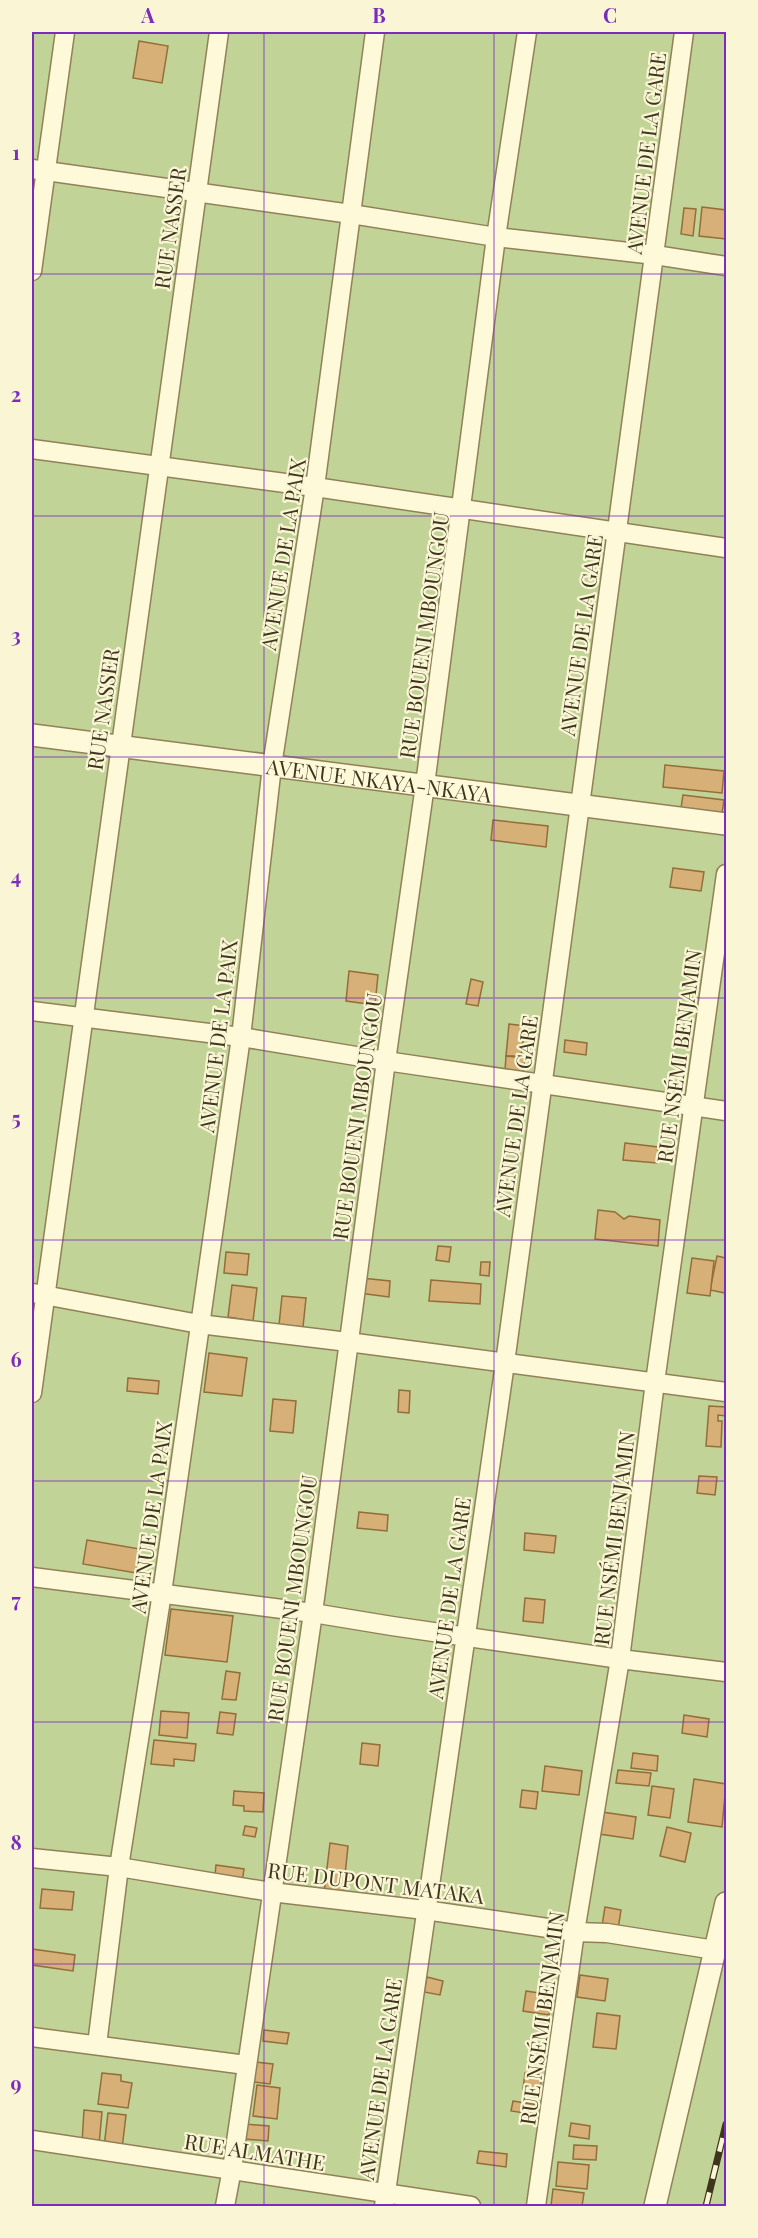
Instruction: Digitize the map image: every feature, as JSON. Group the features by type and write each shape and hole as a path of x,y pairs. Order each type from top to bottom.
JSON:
{"street":[{"path":"32,271 38,170 65,32"},
{"name":"RUE NASSER","path":"32,1393 38,1293 84,1016 219,32"},
{"name":"AVENUE DE LA PAIX","path":"97,2045 119,1867 162,1593 241,1037 272,766 315,487 375,32"},
{"name":"RUE BOUENI MBOUNGOU","path":"225,2206 312,1612 425,785 496,237 526,32"},
{"name":"AVENUE DE LA GARE","path":"385,2201 505,1363 578,805 684,32"},
{"path":"38,170 496,237 655,255 726,266"},
{"path":"32,449 315,487 726,548"},
{"name":"AVENUE NKAYA-NKAYA","path":"32,735 726,824"},
{"name":"RUE NSÉMI BENJAMIN","path":"536,2206 575,1932 620,1659 655,1382 726,874"},
{"path":"32,1011 241,1037 726,1111"},
{"path":"38,1293 199,1324 726,1392"},
{"path":"32,1577 312,1612 392,1626 726,1672"},
{"name":"RUE DUPONT MATAKA","path":"32,1857 119,1867 272,1892 425,1910 715,1950"},
{"path":"655,2206 726,1903"},
{"path":"32,2037 246,2065"},
{"name":"RUE ALMATHE","path":"32,2140 232,2169 385,2201 471,2206"}],"green space":[{"path":"32,32 726,32 726,2206 32,2206"}],"building":[{"path":"139,41 168,46 162,83 133,78"},
{"path":"702,207 726,210 726,239 699,236"},
{"path":"684,208 696,209 693,236 681,234"},
{"path":"665,765 724,771 722,793 663,787"},
{"path":"683,795 724,800 722,813 681,808"},
{"path":"493,820 548,826 546,847 491,840"},
{"path":"673,868 704,872 701,891 670,887"},
{"path":"349,971 378,975 375,1005 346,1001"},
{"path":"471,979 483,982 478,1006 466,1004"},
{"path":"509,1024 525,1026 521,1056 506,1056"},
{"path":"565,1040 587,1043 586,1055 564,1052"},
{"path":"506,1056 525,1058 523,1073 505,1070"},
{"path":"625,1143 658,1147 657,1163 623,1160"},
{"path":"598,1210 615,1212 624,1219 629,1216 660,1220 658,1246 595,1239"},
{"path":"438,1246 451,1247 449,1262 436,1260"},
{"path":"226,1252 249,1254 247,1275 224,1273"},
{"path":"717,1256 726,1258 725,1293 710,1290"},
{"path":"692,1258 714,1261 710,1296 687,1293"},
{"path":"481,1262 490,1262 489,1276 480,1275"},
{"path":"361,1278 390,1281 389,1297 359,1293"},
{"path":"431,1280 481,1284 480,1304 429,1301"},
{"path":"232,1285 257,1288 253,1321 228,1317"},
{"path":"282,1296 306,1298 303,1327 279,1325"},
{"path":"209,1353 247,1358 242,1396 204,1392"},
{"path":"128,1378 159,1381 158,1394 127,1391"},
{"path":"399,1390 410,1391 409,1413 398,1412"},
{"path":"273,1399 296,1401 293,1433 270,1431"},
{"path":"709,1406 726,1407 726,1416 718,1415 718,1421 722,1421 721,1447 706,1446"},
{"path":"699,1476 717,1477 715,1495 697,1493"},
{"path":"359,1512 388,1515 387,1531 357,1528"},
{"path":"525,1533 556,1536 554,1553 524,1550"},
{"path":"87,1540 140,1549 136,1573 83,1564"},
{"path":"525,1598 545,1600 543,1623 523,1621"},
{"path":"171,1609 233,1616 227,1662 165,1655"},
{"path":"226,1671 240,1673 236,1700 222,1699"},
{"path":"161,1711 189,1713 187,1738 159,1735"},
{"path":"220,1712 236,1714 233,1735 217,1733"},
{"path":"684,1715 709,1719 707,1737 682,1733"},
{"path":"154,1740 196,1744 194,1761 174,1759 174,1766 151,1764"},
{"path":"362,1743 380,1745 378,1766 360,1764"},
{"path":"633,1753 658,1756 657,1771 631,1768"},
{"path":"545,1766 582,1771 579,1795 542,1791"},
{"path":"618,1770 651,1773 649,1786 616,1783"},
{"path":"694,1779 726,1784 722,1827 688,1822"},
{"path":"652,1786 674,1789 670,1818 648,1815"},
{"path":"522,1790 538,1792 536,1809 520,1807"},
{"path":"234,1791 264,1793 263,1812 244,1811 244,1806 233,1805"},
{"path":"602,1812 636,1817 633,1839 599,1834"},
{"path":"245,1826 257,1828 255,1837 243,1835"},
{"path":"667,1827 691,1833 685,1862 660,1856"},
{"path":"330,1843 348,1846 343,1895 324,1893"},
{"path":"216,1865 244,1869 242,1883 215,1875"},
{"path":"42,1889 74,1892 72,1910 40,1908"},
{"path":"605,1907 621,1910 618,1929 602,1926"},
{"path":"32,1949 75,1955 73,1971 32,1965"},
{"path":"580,1975 608,1979 605,2001 577,1997"},
{"path":"427,1977 443,1981 440,1995 424,1992"},
{"path":"526,1991 552,1995 549,2015 523,2011"},
{"path":"597,2013 620,2016 616,2049 593,2047"},
{"path":"264,2030 289,2033 287,2044 263,2041"},
{"path":"255,2062 273,2064 270,2084 253,2082"},
{"path":"102,2073 121,2075 121,2081 132,2083 128,2108 98,2104"},
{"path":"525,2073 542,2075 540,2091 523,2089"},
{"path":"257,2085 280,2088 277,2119 253,2116"},
{"path":"513,2101 538,2105 537,2115 511,2111"},
{"path":"84,2110 102,2112 99,2145 82,2143"},
{"path":"108,2113 126,2115 122,2149 104,2147"},
{"path":"571,2123 590,2126 589,2139 569,2136"},
{"path":"245,2124 269,2126 268,2141 244,2139"},
{"path":"574,2145 597,2146 596,2160 573,2159"},
{"path":"479,2151 507,2154 506,2167 477,2163"},
{"path":"558,2162 589,2165 587,2189 556,2186"},
{"path":"553,2189 584,2193 582,2206 551,2206"}],"railway":[{"path":"706,2206 726,2124"}]}
